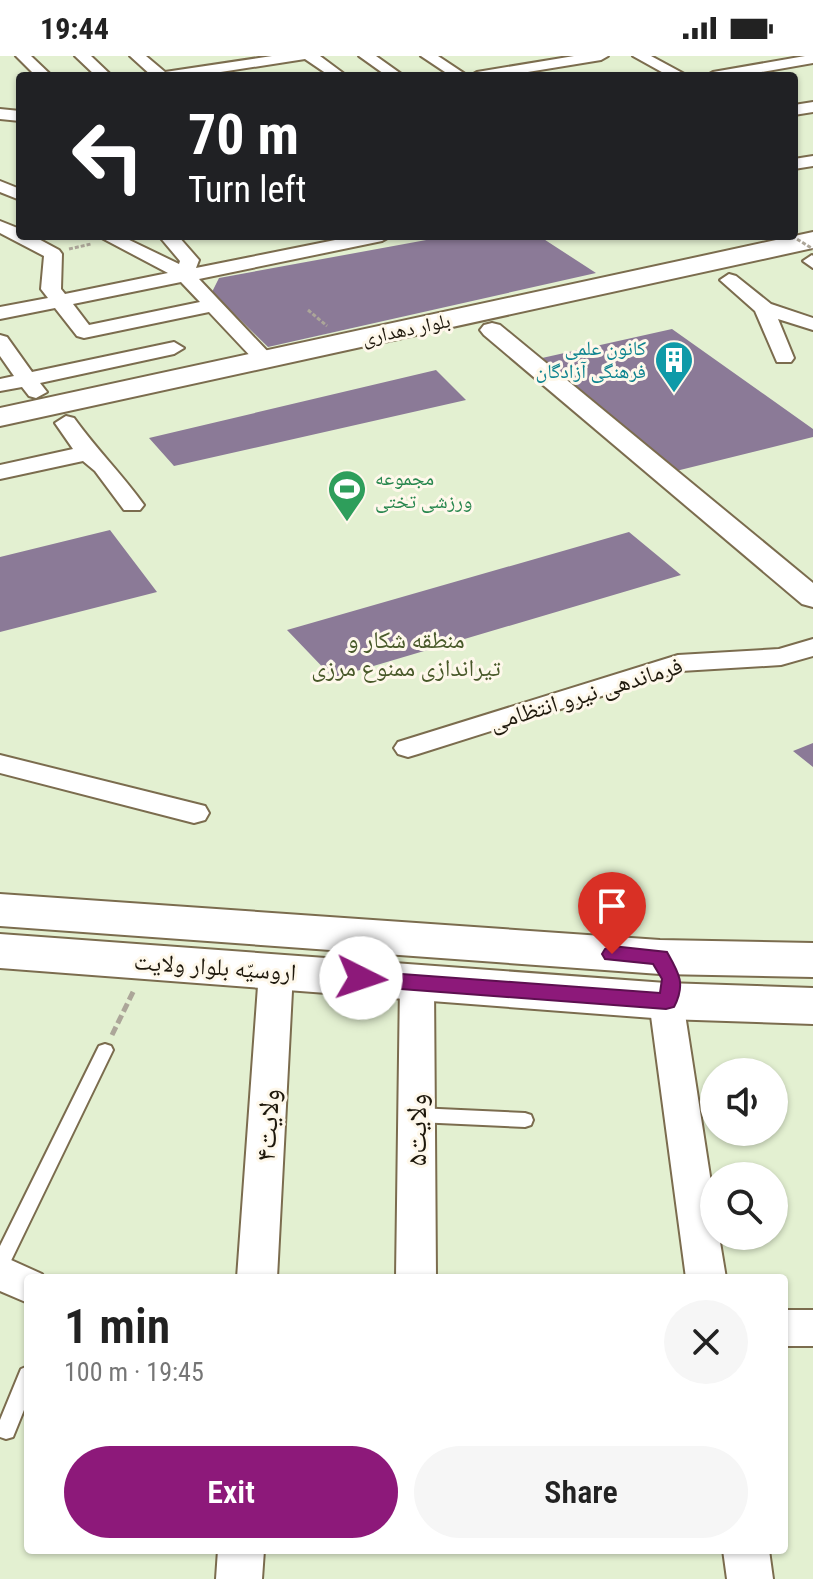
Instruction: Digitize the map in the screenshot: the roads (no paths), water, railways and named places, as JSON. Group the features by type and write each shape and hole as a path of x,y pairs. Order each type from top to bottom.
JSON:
{"main road":[{"name":"بلوار دهداری","path":"706,279 813,255"},
{"name":"بلوار دهداری","path":"0,437 57,415 264,359 706,279 813,255"},
{"name":"بلوار دهداری","path":"0,417 57,415 492,330 654,287"},
{"name":"اروسیّه بلوار ولایت","path":"0,910 663,979"},
{"name":"اروسیّه بلوار ولایت","path":"0,951 417,983 736,980 813,960"},
{"name":"اروسیّه بلوار ولایت","path":"736,980 813,1006"}],"street":[{"path":"23,56 41,72"},
{"path":"82,56 100,72"},
{"path":"137,56 158,72"},
{"path":"197,56 218,72 254,59 301,56"},
{"path":"310,56 334,72"},
{"path":"366,56 391,72"},
{"path":"428,56 454,72"},
{"path":"486,56 500,72"},
{"path":"506,72 601,56"},
{"path":"640,56 673,72"},
{"path":"718,56 748,70"},
{"path":"254,59 273,72"},
{"path":"736,72 813,59"},
{"path":"567,61 588,72"},
{"path":"26,240 53,254 51,289 84,332 215,305"},
{"path":"115,240 184,274 264,359"},
{"path":"172,240 190,260 184,274"},
{"path":"263,240 279,256"},
{"path":"0,313 349,240"},
{"path":"706,279 764,308 813,324"},
{"path":"764,308 784,358"},
{"path":"492,330 813,598"},
{"path":"0,341 26,379 87,453 103,466 132,505"},
{"path":"0,385 174,348"},
{"path":"0,472 87,453"},
{"name":"فرماندهی نیرو انتظامی","path":"408,748 678,663 781,657 813,647"},
{"path":"0,764 194,813"},
{"name":"ولایت۴","path":"257,1274 276,972"},
{"path":"663,979 705,1274"},
{"name":"ولایت۵","path":"416,1274 417,983"},
{"path":"0,1272 24,1284"},
{"path":"788,1328 813,1328"},
{"path":"239,1579 241,1554"},
{"path":"747,1554 750,1579"}],"lane":[{"path":"0,1265 105,1050"},
{"path":"416,1115 525,1120"},
{"path":"6,1430 24,1385"}],"place":[{"name":"کانون علمی فرهنگی آزادگان","path":"674,394"},
{"name":"مجموعه ورزشی تختی","path":"347,523"}],"park label":[{"name":"منطقه شکار و تیراندازی ممنوع مرزی","path":"406,654"}]}
